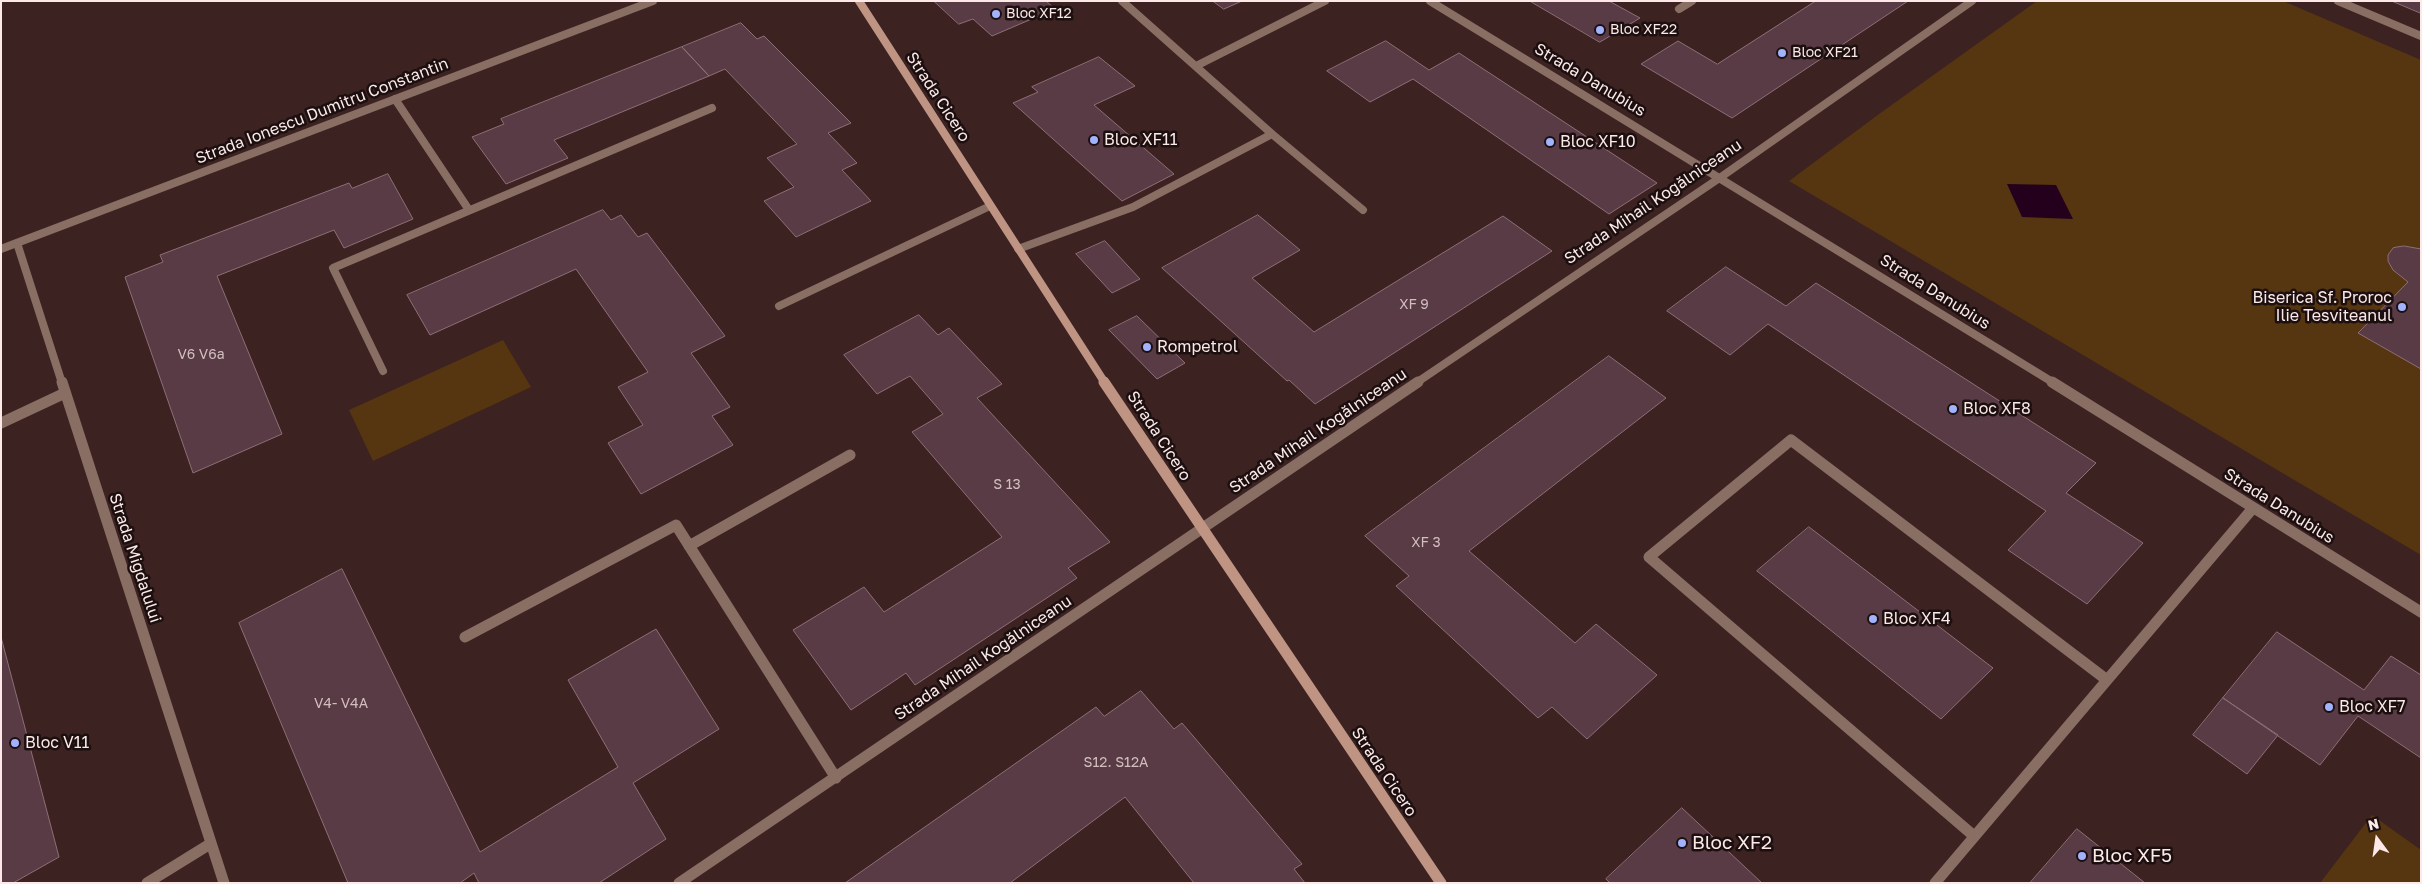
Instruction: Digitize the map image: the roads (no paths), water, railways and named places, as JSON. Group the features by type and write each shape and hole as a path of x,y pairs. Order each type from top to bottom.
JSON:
{"main road":[{"name":"Strada Cicero","path":"859,1 990,206 1202,530 1438,881"}],"street":[{"name":"Strada Ionescu Dumitru Constantin","path":"1,249 653,1"},
{"path":"1122,1 1272,134 1363,210"},
{"path":"1196,66 1325,1"},
{"name":"Strada Danubius","path":"1430,1 1721,177 2421,612"},
{"path":"1679,9 1692,1"},
{"name":"Strada Mihail Kogălniceanu","path":"679,883 1202,530 1600,256 1721,177 1972,1"},
{"path":"2338,1 2421,36"},
{"path":"395,99 469,210"},
{"path":"383,371 332,268 712,108"},
{"path":"1018,249 1133,207 1272,134"},
{"path":"779,306 990,206"},
{"name":"Strada Migdalului","path":"17,243 224,883"},
{"path":"1,422 65,393"},
{"path":"1974,836 1649,556 1791,440 2107,680"},
{"path":"689,546 850,456"},
{"path":"1935,883 2253,508"},
{"path":"465,637 676,525 836,778"},
{"path":"146,883 210,844"}],"place":[{"name":"Bloc XF12","path":"996,14"},
{"name":"Bloc XF22","path":"1600,30"},
{"name":"Bloc XF21","path":"1782,53"},
{"name":"Bloc XF11","path":"1094,140"},
{"name":"Bloc XF10","path":"1550,142"},
{"name":"Biserica Sf. Proroc Ilie Tesviteanul","path":"2402,307"},
{"name":"Rompetrol","path":"1147,347"},
{"name":"Bloc XF8","path":"1953,409"},
{"name":"Bloc XF4","path":"1873,619"},
{"name":"Bloc XF7","path":"2329,707"},
{"name":"Bloc V11","path":"15,743"},
{"name":"Bloc XF2","path":"1682,843"},
{"name":"Bloc XF5","path":"2082,856"}]}
